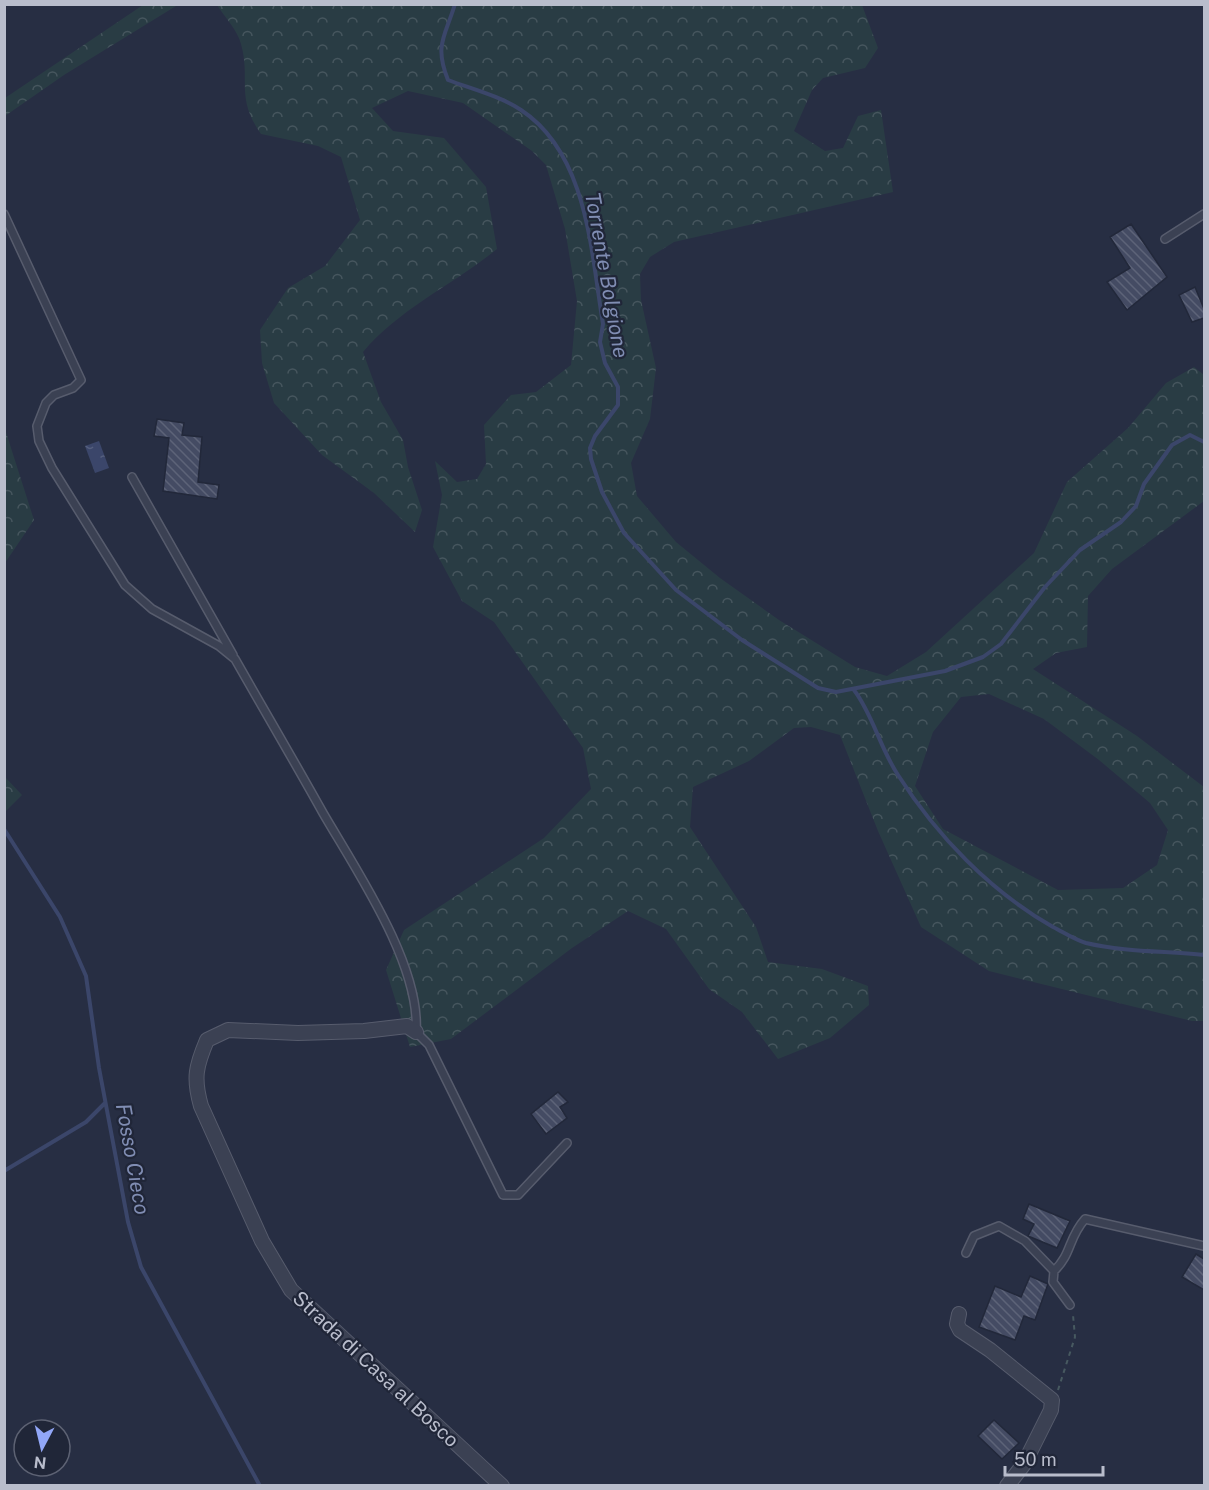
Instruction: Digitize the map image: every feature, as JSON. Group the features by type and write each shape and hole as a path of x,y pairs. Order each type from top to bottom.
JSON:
{"street":[{"name":"Strada di Casa al Bosco","path":"416,1032 407,1026 364,1031 298,1033 228,1030 207,1040 196,1069 195,1084 201,1106 262,1241 291,1290 501,1485"},
{"path":"959,1314 957,1324 960,1330 990,1350 1052,1400 1051,1410 1024,1464 1007,1485"}],"lane":[{"path":"4,214 81,380 74,388 54,395 46,403 37,426 39,441 52,468 125,585 152,609 219,646 235,658"},
{"path":"1165,238 1204,214"},
{"path":"132,477 384,919 405,973 417,1015 416,1032 429,1045 503,1195 518,1195 567,1143"},
{"path":"1070,1305 1053,1282 1054,1271 1066,1259 1072,1236 1085,1219 1204,1246"},
{"path":"966,1253 974,1236 999,1226 1025,1241 1054,1271"}],"path":[{"path":"1052,1400 1059,1387 1075,1336 1076,1326 1070,1305"}],"green space":[{"path":"143,5 183,5 176,6 64,75 5,116 5,98"},
{"path":"217,5 862,5 878,48 865,68 823,78 812,90 794,131 825,151 843,148 858,116 881,110 893,192 674,242 650,257 640,274 641,300 656,368 650,419 631,463 637,496 676,542 720,578 779,620 855,667 887,676 926,652 1034,553 1067,482 1128,428 1166,383 1194,367 1204,375 1204,501 1112,569 1088,596 1087,647 1056,653 1033,669 1137,736 1204,787 1204,1021 1192,1021 989,971 921,927 878,831 840,735 811,727 794,728 749,761 693,787 690,827 756,927 768,962 822,969 868,986 869,1005 830,1038 778,1059 742,1012 709,989 666,929 628,911 572,948 451,1039 410,1047 386,970 404,930 544,838 591,789 583,748 494,622 462,601 433,547 442,495 435,461 457,482 477,479 486,464 484,425 511,395 536,392 571,365 577,301 565,229 546,165 532,151 463,103 408,91 372,108 393,131 444,138 486,187 497,249 393,322 363,352 381,402 403,440 408,467 422,510 415,532 374,493 322,455 274,403 262,363 260,330 288,288 325,266 360,220 341,157 318,146 261,134 248,109 244,57 239,39","holes":["989,694 1044,719 1099,760 1150,803 1168,830 1157,865 1123,888 1058,890 943,829 915,786 933,732 961,697"]},
{"path":"4,426 34,520 5,563 4,563"},
{"path":"5,777 22,795 5,812"}],"water":[{"path":"99,441 109,468 95,473 85,446"}],"building":[{"path":"1131,224 1167,277 1127,310 1107,282 1130,268 1110,237"},
{"path":"1195,287 1204,309 1204,318 1192,322 1179,295"},
{"path":"157,419 184,423 182,435 202,437 198,482 219,485 217,499 163,491 169,438 154,436"},
{"path":"558,1092 568,1102 560,1107 567,1118 546,1134 531,1114"},
{"path":"1029,1204 1070,1221 1057,1248 1028,1236 1034,1224 1023,1219"},
{"path":"1196,1254 1204,1259 1204,1290 1182,1277"},
{"path":"1030,1276 1048,1284 1035,1320 1024,1316 1015,1340 979,1327 995,1286 1021,1297"},
{"path":"994,1420 1019,1443 1002,1459 978,1436"}],"waterway":[{"name":"Torrente Bolgione","path":"455,4 441,49 448,80 513,105 543,129 560,152 573,178 583,207 603,324 600,342 605,363 618,387 618,405 595,436 590,448 591,459 602,492 624,533 676,590 742,640 818,688 836,692 945,671 983,657 1001,644 1045,587 1080,550 1121,522 1136,506 1144,484 1172,445 1190,435 1204,442"},
{"name":"Torrente Bolgione","path":"854,690 892,765 913,798 966,860 1008,897 1053,927 1086,943 1130,950 1204,955"},
{"name":"Fosso Cieco","path":"4,829 60,917 86,976 99,1068 128,1222 141,1267 260,1486"},
{"path":"4,1171 86,1122 105,1103"}]}
